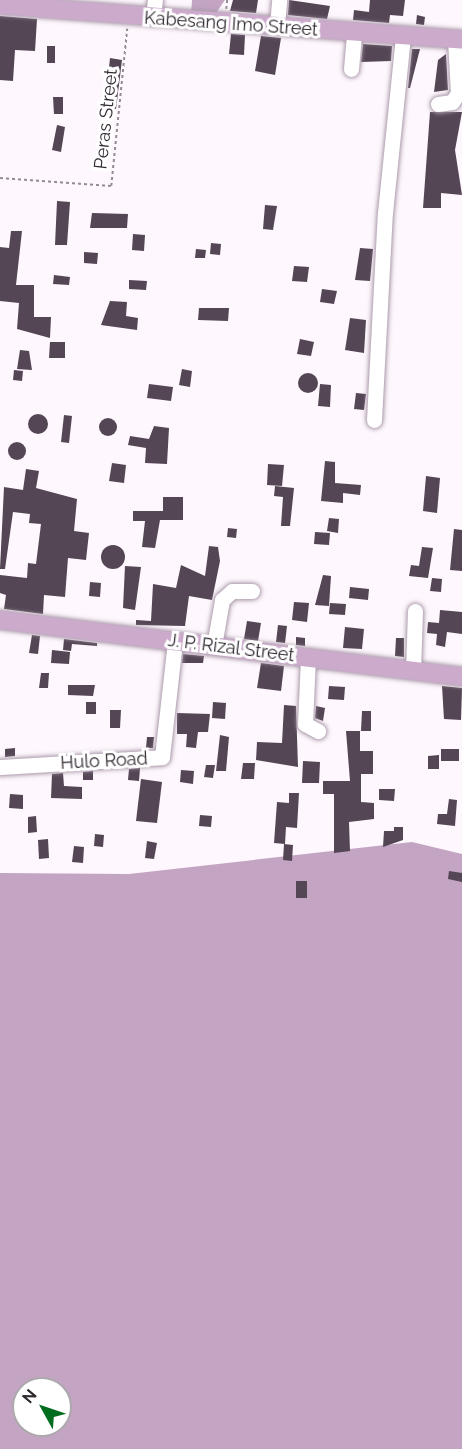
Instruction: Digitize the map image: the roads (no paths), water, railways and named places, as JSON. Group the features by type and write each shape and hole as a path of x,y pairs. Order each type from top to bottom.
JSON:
{"main road":[{"name":"Kabesang Imo Street","path":"0,5 28,4 129,16 459,40"},
{"name":"J. P. Rizal Street","path":"0,620 462,677"}],"street":[{"path":"153,18 155,0"},
{"path":"277,25 279,0"},
{"path":"351,69 354,34"},
{"path":"374,420 385,213 403,36"},
{"path":"438,104 452,102 458,93 459,40"},
{"path":"214,646 222,600 232,591 252,591"},
{"path":"413,671 415,611"},
{"name":"Hulo Road","path":"0,767 162,757 175,641"},
{"path":"308,658 305,724 318,731"}]}
